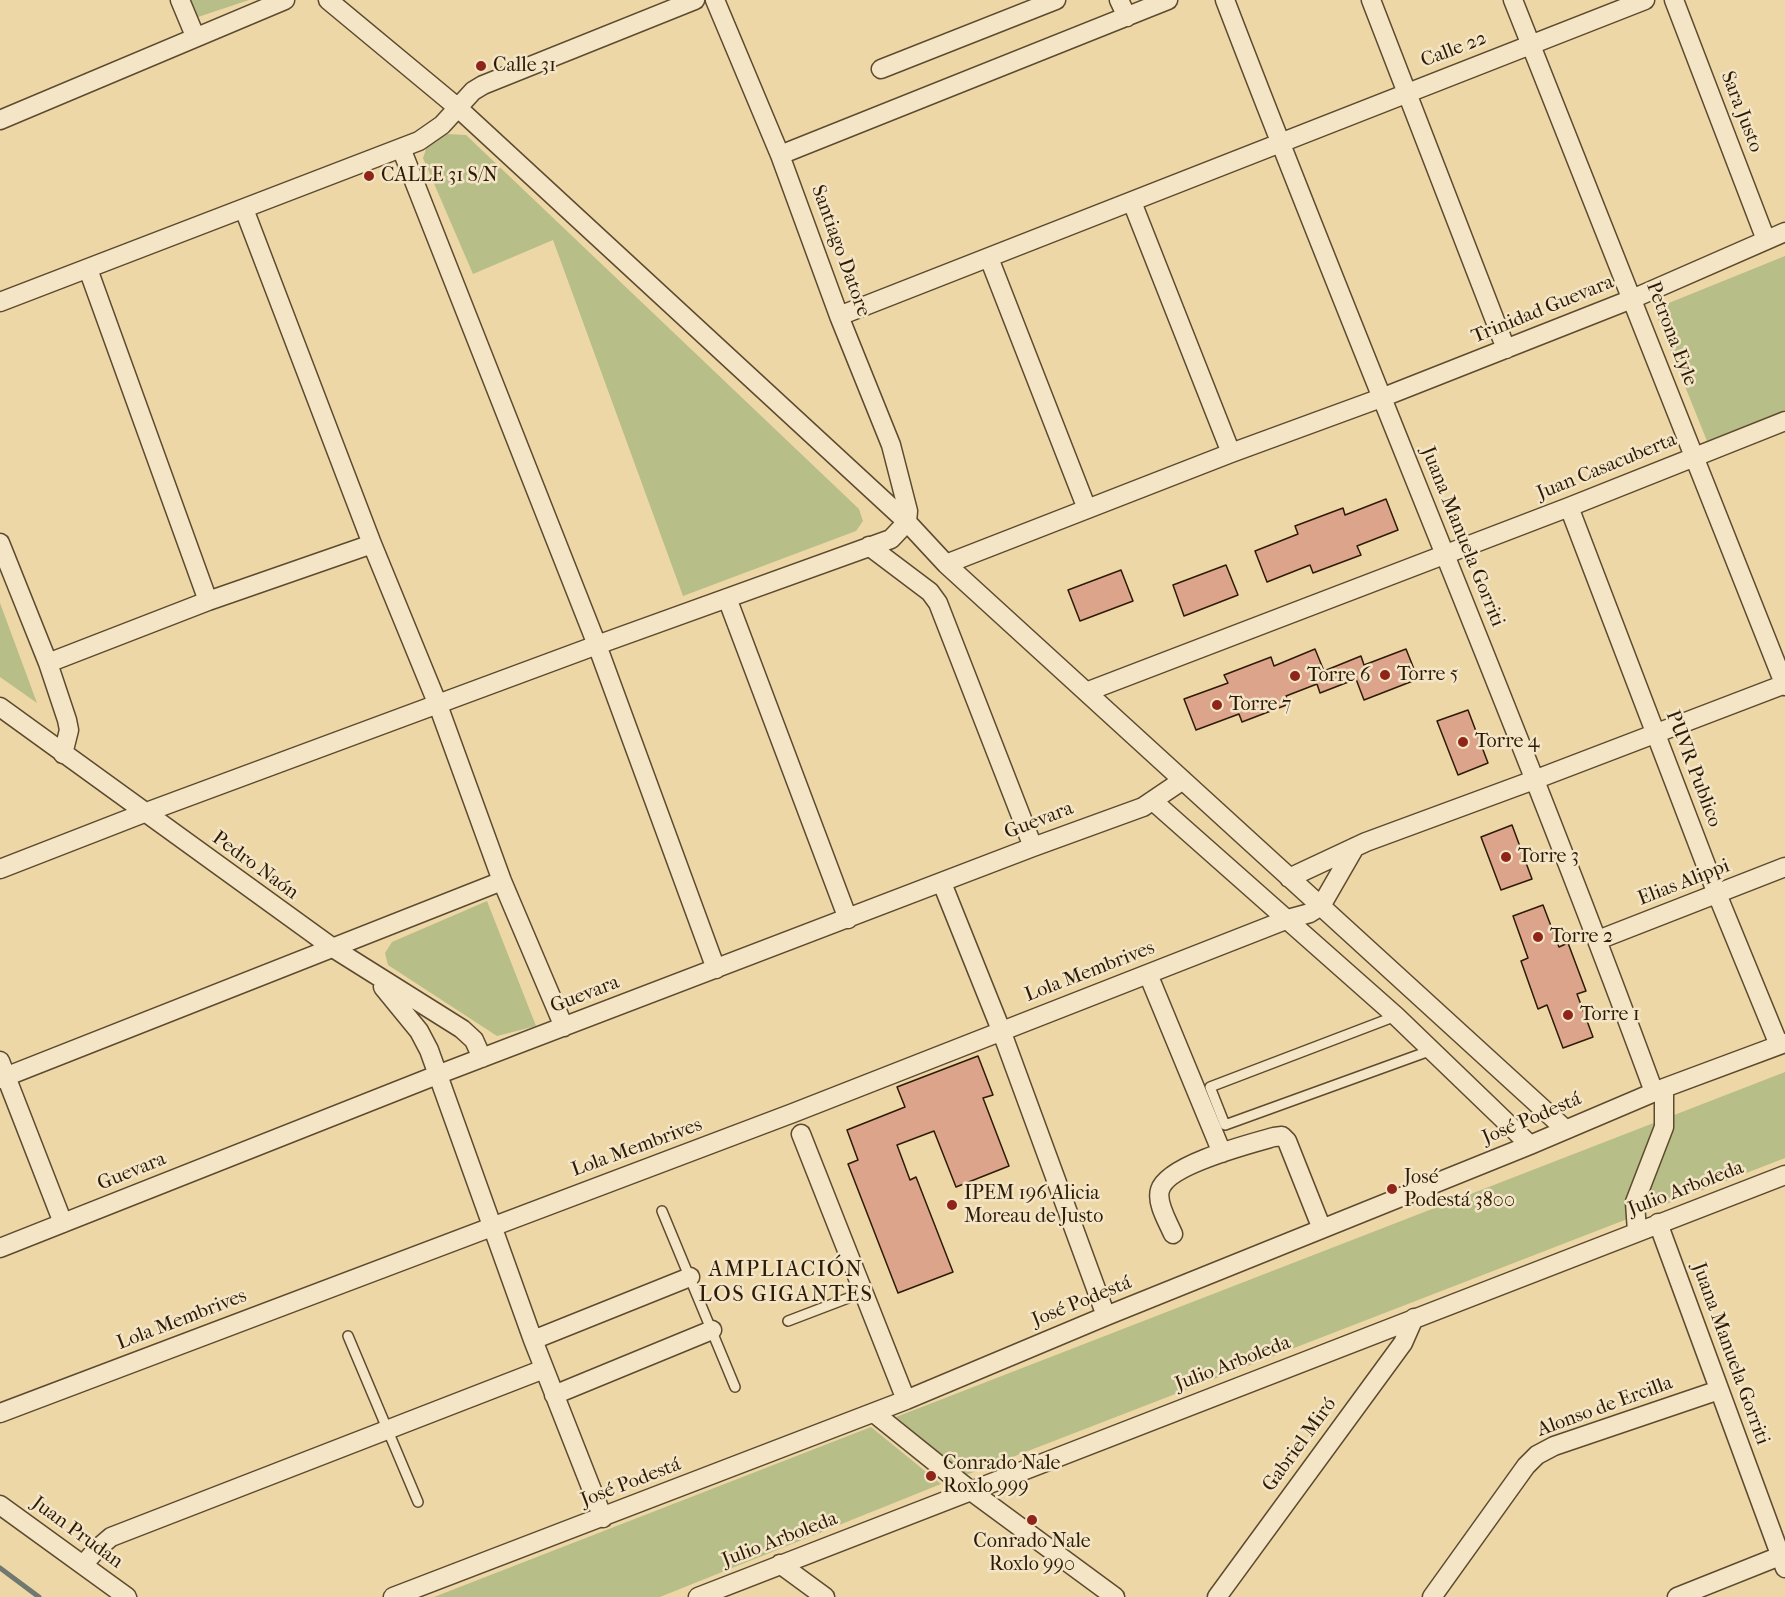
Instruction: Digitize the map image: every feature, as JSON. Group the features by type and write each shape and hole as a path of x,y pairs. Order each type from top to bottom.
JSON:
{"street":[{"path":"180,0 195,36"},
{"path":"0,120 285,0"},
{"path":"328,0 458,107 908,522 946,564 1565,1130"},
{"path":"0,302 401,148 432,134 473,91 483,85 695,0"},
{"name":"Santiago Datore","path":"715,0 780,155 839,316 891,445 908,511 908,522"},
{"path":"881,69 1056,0"},
{"path":"1119,0 1127,17"},
{"path":"780,155 1168,0"},
{"name":"Juana Manuela Gorriti","path":"1225,0 1279,142 1659,1090"},
{"path":"1371,0 1506,349"},
{"name":"Petrona Eyle","path":"1513,0 1785,685"},
{"name":"Calle 22","path":"839,316 1645,0"},
{"name":"Sara Justo","path":"1674,0 1766,240"},
{"path":"401,148 597,645 716,969"},
{"path":"1132,202 1232,453"},
{"path":"244,209 372,544 438,705 502,881 564,1027"},
{"name":"Trinidad Guevara","path":"946,564 1506,349 1785,232"},
{"path":"989,258 1087,509"},
{"path":"88,269 208,601"},
{"name":"Juan Casacuberta","path":"1086,692 1569,507 1785,421"},
{"name":"PUVR Publico","path":"1569,507 1717,894 1782,1044"},
{"path":"0,869 144,813 597,645 891,539 908,522"},
{"path":"0,543 48,663 69,730 63,754"},
{"path":"48,663 208,601 372,544"},
{"path":"869,546 930,592 938,603 1033,847"},
{"path":"727,598 848,919"},
{"path":"1290,878 1355,847 1785,685"},
{"name":"Pedro Naón","path":"0,707 333,948 462,1029 474,1040 482,1058"},
{"name":"Guevara","path":"0,1248 437,1075 1143,807 1183,780"},
{"path":"1153,801 1396,1016 1530,1145"},
{"path":"1321,906 1355,847"},
{"name":"Elias Alippi","path":"1598,940 1785,867"},
{"path":"63,1223 2,1072 333,948 502,881"},
{"path":"942,883 1001,1030 1106,1316"},
{"name":"Lola Membrives","path":"0,1413 794,1113 1001,1030 1288,919 1310,913 1321,906"},
{"path":"1148,974 1222,1153"},
{"path":"375,976 419,1031 429,1050 533,1340 603,1518"},
{"name":"José Podestá","path":"393,1597 874,1413 1659,1090 1782,1044"},
{"path":"1636,1232 1635,1202 1664,1127 1659,1090"},
{"path":"801,1134 906,1400"},
{"path":"1173,1234 1159,1200 1159,1192 1164,1181 1178,1170 1222,1153 1282,1136 1287,1141 1322,1229"},
{"name":"Julio Arboleda","path":"698,1597 1785,1174"},
{"name":"Juana Manuela Gorriti","path":"1658,1224 1783,1562"},
{"path":"533,1340 690,1277"},
{"name":"Gabriel Miró","path":"1217,1597 1403,1343 1414,1318"},
{"path":"554,1395 712,1330"},
{"path":"83,1565 111,1537 544,1369"},
{"name":"Alonso de Ercilla","path":"1432,1597 1526,1466 1537,1455 1554,1446 1719,1390"},
{"path":"874,1413 971,1491 1115,1597"},
{"name":"Juan Prudan","path":"0,1505 127,1597"},
{"path":"1677,1597 1783,1562"},
{"path":"780,1564 825,1597"}],"lane":[{"path":"1396,1016 1209,1087 1225,1125 1432,1050"},
{"path":"662,1211 735,1387"},
{"path":"788,1321 864,1292"},
{"path":"348,1336 418,1502"}],"green space":[{"path":"191,0 249,0 198,17"},
{"path":"446,134 466,135 859,509 863,521 856,531 683,596 553,240 473,274 423,158 427,146"},
{"path":"1785,256 1785,410 1707,441 1654,309"},
{"path":"0,603 37,703 0,677"},
{"path":"487,901 536,1026 497,1036 388,965 385,953 392,942"},
{"path":"1785,1072 1785,1158 966,1475 896,1417"},
{"path":"871,1427 941,1484 660,1597 434,1597"}],"building":[{"path":"1386,499 1398,530 1357,546 1361,555 1313,573 1310,565 1267,582 1255,551 1298,534 1295,526 1343,508 1345,515"},
{"path":"1226,565 1238,595 1184,616 1173,585"},
{"path":"1121,570 1133,601 1080,621 1068,590"},
{"path":"1315,649 1324,671 1361,656 1364,665 1406,649 1418,679 1364,700 1356,679 1320,693 1317,684 1286,696 1289,704 1242,722 1239,714 1196,730 1184,699 1228,683 1224,675 1271,657 1274,666"},
{"name":"Torre 4","path":"1468,710 1488,763 1458,775 1437,721"},
{"name":"Torre 3","path":"1512,825 1532,879 1501,890 1481,837"},
{"path":"1543,905 1559,947 1568,943 1586,991 1577,994 1593,1037 1563,1048 1547,1005 1538,1009 1521,961 1528,958 1513,916"},
{"path":"978,1056 993,1095 983,1098 1009,1166 956,1187 934,1131 897,1145 910,1180 916,1177 953,1272 898,1293 848,1164 858,1160 847,1130 905,1107 897,1087"}],"waterway":[{"path":"0,1568 39,1597"}],"place":[{"name":"Calle 31","path":"481,66"},
{"name":"CALLE 31 S/N","path":"369,176"},
{"name":"Torre 5","path":"1385,675"},
{"name":"Torre 6","path":"1295,676"},
{"name":"Torre 7","path":"1217,705"},
{"name":"Torre 4","path":"1463,742"},
{"name":"Torre 3","path":"1506,857"},
{"name":"Torre 2","path":"1538,937"},
{"name":"Torre 1","path":"1568,1015"},
{"name":"José Podestá 3800","path":"1392,1189"},
{"name":"IPEM 196 Alicia Moreau de Justo","path":"952,1205"},
{"name":"Conrado Nale Roxlo 999","path":"931,1476"},
{"name":"Conrado Nale Roxlo 990","path":"1032,1520"}],"district":[{"name":"AMPLIACIÓN LOS GIGANTES","path":"786,1284"}]}
